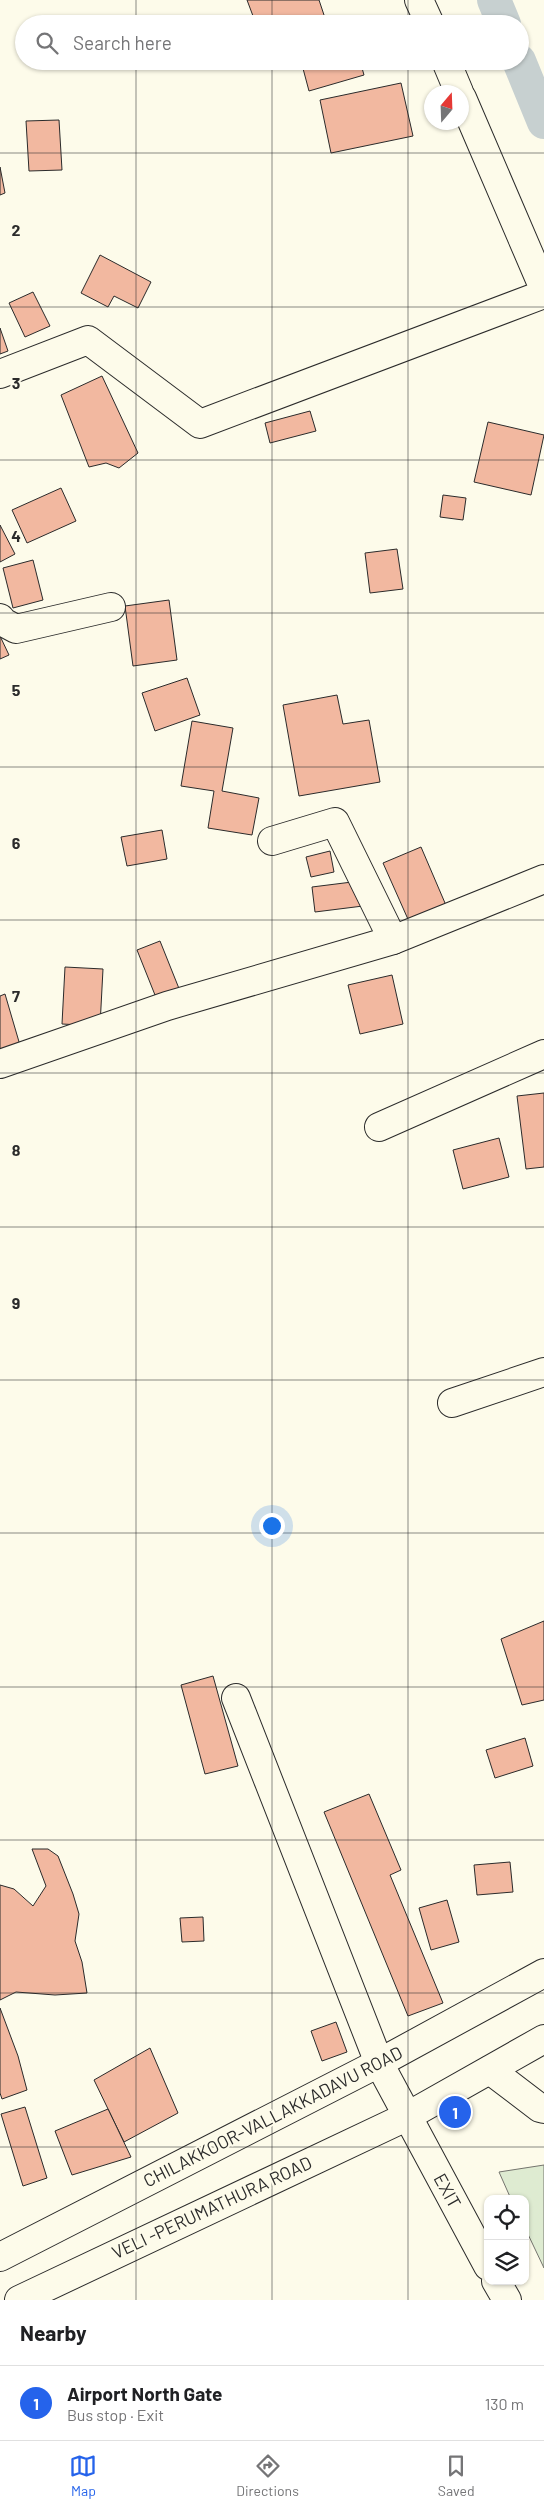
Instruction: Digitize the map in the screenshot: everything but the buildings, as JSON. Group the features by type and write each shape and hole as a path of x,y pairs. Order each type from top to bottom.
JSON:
{"street":[{"path":"419,0 426,15"},
{"path":"450,70 456,85"},
{"path":"469,114 544,290"},
{"path":"0,374 88,340 200,424 544,294"},
{"path":"0,618 3,622 16,629 111,607"},
{"path":"272,841 335,822 393,940"},
{"path":"0,1064 167,1006 393,940 544,879"},
{"path":"379,1127 544,1054"},
{"path":"452,1403 544,1372"},
{"name":"EXIT","path":"236,1698 379,2063 406,2117 484,2259"},
{"name":"CHILAKKOOR-VALLAKKADAVU ROAD","path":"0,2257 379,2063 544,1973"},
{"name":"VELI -PERUMATHURA ROAD","path":"19,2300 406,2117 544,2040"},
{"path":"490,2070 540,2108 544,2109"},
{"path":"498,2285 506,2300"}],"green space":[{"path":"544,2165 544,2268 529,2236 529,2195 509,2195 499,2172"}],"waterway":[{"path":"494,0 500,15"},
{"path":"523,70 544,122"}],"place":[{"name":"Airport North Gate","path":"455,2112"}]}
